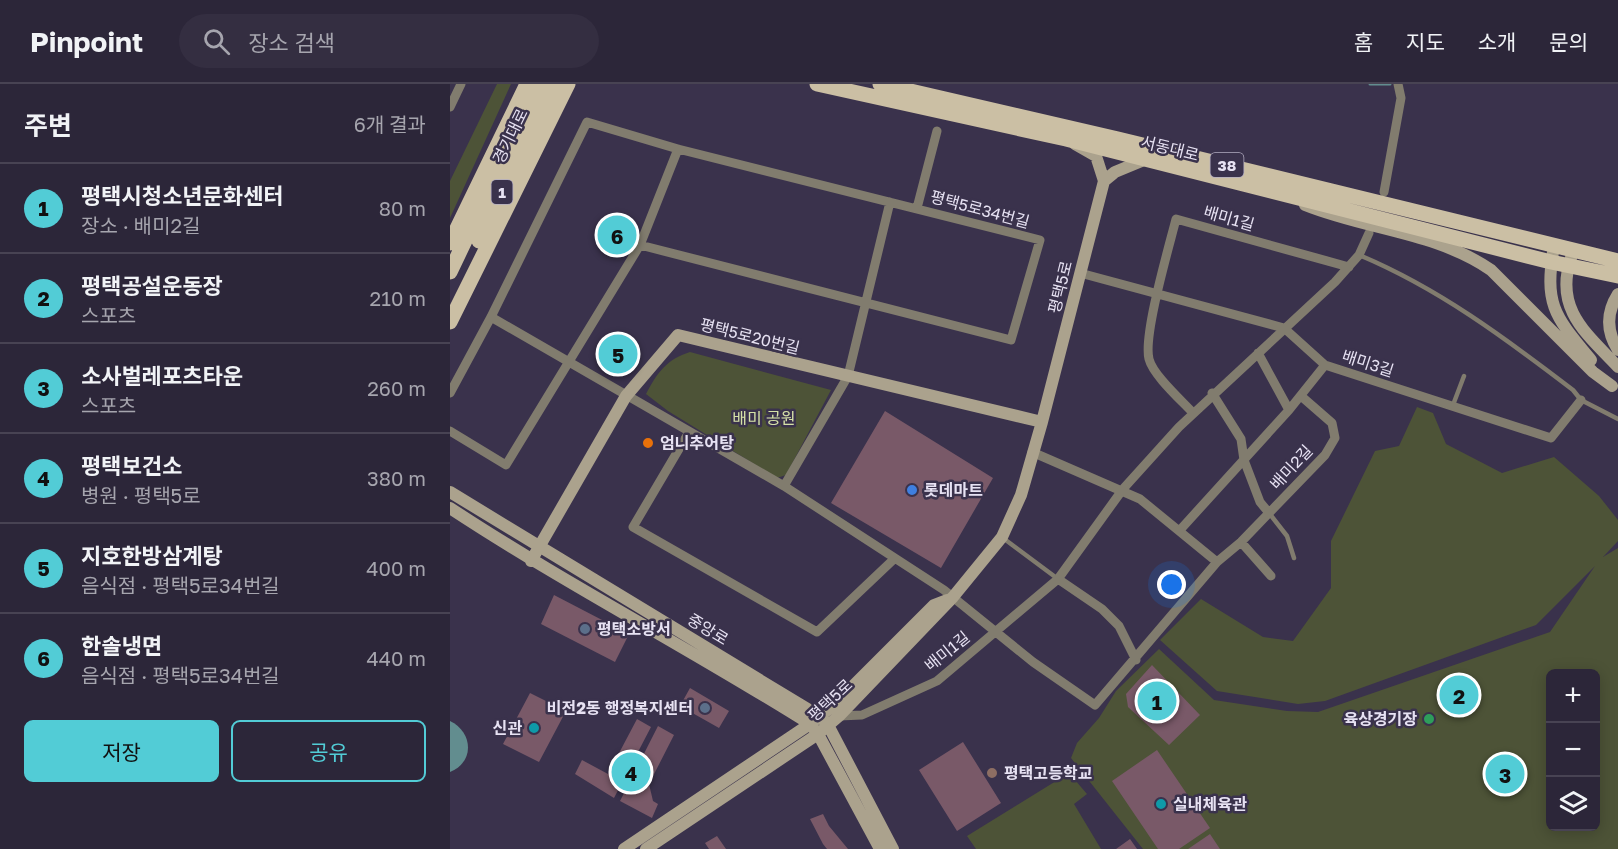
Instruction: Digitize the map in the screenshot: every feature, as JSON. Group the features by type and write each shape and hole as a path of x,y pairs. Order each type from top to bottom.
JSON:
{"main road":[{"path":"450,243 527,84"},
{"name":"경기대로","path":"450,272 540,84"},
{"name":"경기대로","path":"450,300 554,84"},
{"path":"450,322 568,84"},
{"name":"서동대로","path":"817,84 1066,139 1551,262 1571,257 1618,261"},
{"name":"서동대로","path":"880,84 1018,114 1554,246 1571,257 1618,276"}],"street":[{"path":"450,107 461,84"},
{"path":"1384,192 1401,98 1399,87"},
{"name":"평택5로34번길","path":"491,317 587,122 678,149 1041,240 1011,340 866,305 640,245"},
{"path":"917,208 937,131"},
{"path":"1066,139 1096,156 1104,181 1115,172 1144,160"},
{"path":"450,432 506,465 640,245 678,149"},
{"name":"평택5로","path":"646,849 818,734 839,716 953,597 1002,537 1021,495 1042,422 1104,181"},
{"path":"1271,191 1335,217 1413,234 1474,258 1491,270 1593,372 1615,389"},
{"path":"784,486 848,376 890,202"},
{"name":"배미1길","path":"1193,412 1155,370 1149,360 1148,338 1176,219 1349,267"},
{"name":"배미1길","path":"839,716 862,716 937,681 994,630 1058,579 1123,489 1212,393 1349,267 1359,255 1369,233"},
{"path":"1554,246 1548,278 1551,304 1565,328 1615,389"},
{"path":"1571,257 1566,290 1569,308 1580,326 1618,367"},
{"path":"1080,273 1284,328"},
{"path":"1618,294 1609,309 1608,329 1618,350"},
{"path":"450,393 491,317 784,486 953,597 994,630"},
{"name":"배미3길","path":"1284,328 1325,365 1551,438 1581,399"},
{"name":"평택5로20번길","path":"531,561 626,396 678,335 1042,422"},
{"path":"1258,353 1289,410"},
{"path":"1180,530 1289,410 1325,365"},
{"name":"배미2길","path":"1212,393 1241,439 1244,460 1260,502 1269,513"},
{"name":"배미2길","path":"994,630 1033,662 1095,705 1136,660 1217,562 1241,542 1325,455 1335,438 1332,423 1301,396"},
{"path":"689,432 633,527 818,632 894,559"},
{"path":"1032,452 1123,489 1180,530 1217,562"},
{"name":"중앙로","path":"450,492 540,546 814,720 818,734 880,849"},
{"name":"중앙로","path":"450,508 531,561 814,720 828,725 893,849"},
{"path":"1241,542 1271,576"},
{"path":"1058,579 1102,609 1119,626 1136,660"},
{"path":"624,849 835,704 934,605 953,597"}],"lane":[{"path":"1359,255 1397,270 1489,325 1573,390 1581,399 1618,419"},
{"path":"1453,405 1464,376"},
{"name":"배미2길","path":"1269,513 1287,536 1294,558"},
{"path":"1002,537 1058,579"},
{"path":"661,824 668,836"}],"green space":[{"path":"497,84 511,84 450,218 450,181"},
{"name":"배미 공원","path":"690,352 831,390 786,475 777,478 668,411 646,394 663,368"},
{"path":"1417,407 1433,413 1446,444 1502,473 1554,457 1599,496 1618,520 1618,541 1603,557 1618,548 1618,849 1143,849 1071,758 1077,743 1099,718 1116,691 1159,649 1214,700 1287,711 1318,712 1550,632 1595,566 1536,625 1325,701 1298,704 1217,691 1160,640 1201,599 1263,637 1293,641 1331,588 1331,541 1375,451 1399,446"},
{"path":"1069,773 1087,794 1074,804 1101,849 976,849 967,836"}],"shaded area":[{"path":"450,721 463,732 468,747 464,761 450,772"}],"building":[{"name":"롯데마트","path":"885,411 993,478 941,568 831,503"},
{"name":"평택소방서","path":"554,595 629,634 615,662 541,624"},
{"path":"1152,665 1200,715 1169,745 1128,707 1126,694"},
{"name":"비전2동 행정복지센터","path":"690,688 729,711 719,728 680,706"},
{"name":"신관","path":"530,693 566,711 539,762 503,744"},
{"path":"637,719 651,727 614,798 575,774 582,760 608,774"},
{"path":"658,726 674,735 649,784 653,801 658,804 652,818 620,801"},
{"path":"963,742 1001,803 957,831 919,770"},
{"name":"실내체육관","path":"1157,750 1210,828 1179,849 1158,849 1112,781"},
{"path":"823,814 829,826 848,849 827,849 823,844 810,819"},
{"path":"1210,834 1220,849 1188,849"},
{"path":"717,836 726,849 709,849 705,843"},
{"path":"1130,839 1137,849 1116,849"}],"waterway":[{"path":"1370,84 1390,84"}],"place":[{"name":"한솔냉면","path":"617,235"},
{"name":"지호한방삼계탕","path":"618,354"},
{"name":"엄니추어탕","path":"648,443"},
{"name":"롯데마트","path":"912,490"},
{"name":"평택소방서","path":"585,629"},
{"name":"평택공설운동장","path":"1459,695"},
{"name":"평택시청소년문화센터","path":"1157,701"},
{"name":"비전2동 행정복지센터","path":"705,708"},
{"name":"육상경기장","path":"1429,719"},
{"name":"신관","path":"534,728"},
{"name":"평택보건소","path":"631,772"},
{"name":"평택고등학교","path":"992,773"},
{"name":"소사벌레포츠타운","path":"1505,774"},
{"name":"실내체육관","path":"1161,804"}]}
